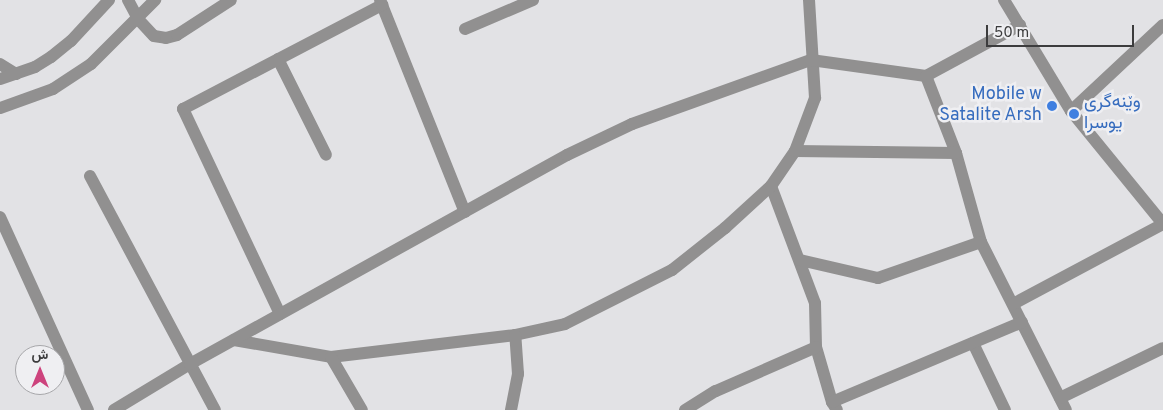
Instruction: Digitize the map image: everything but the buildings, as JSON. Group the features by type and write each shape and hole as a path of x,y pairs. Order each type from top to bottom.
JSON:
{"street":[{"path":"0,79 34,67 71,41 109,0"},
{"path":"128,0 138,19 154,36 166,38 177,35 231,0"},
{"path":"0,108 53,89 91,64 155,0"},
{"path":"465,28 533,0"},
{"path":"234,340 331,357 515,335 565,324 672,270 725,228 771,186 795,151 815,98 811,60 809,0"},
{"path":"1004,0 1071,111 1163,224 1013,304"},
{"path":"280,314 184,109 381,2 466,212"},
{"path":"114,410 190,364 567,155 632,124 811,60 926,76 1020,25"},
{"path":"1071,111 1163,25"},
{"path":"278,59 326,155"},
{"path":"0,64 16,74"},
{"path":"926,76 956,153 981,242 1066,410"},
{"path":"795,151 956,153"},
{"path":"90,176 214,410"},
{"path":"771,186 815,303 816,347 835,406 1022,322"},
{"path":"0,217 88,410"},
{"path":"800,260 878,278 981,242"},
{"path":"511,410 518,374 515,335"},
{"path":"973,343 1005,410"},
{"path":"685,410 716,391 816,347"},
{"path":"1060,398 1163,348"},
{"path":"331,357 362,410"}],"place":[{"name":"Mobile w Satalite Arsh","path":"1052,106"},
{"name":"وێنەگری یوسرا","path":"1074,114"}]}
